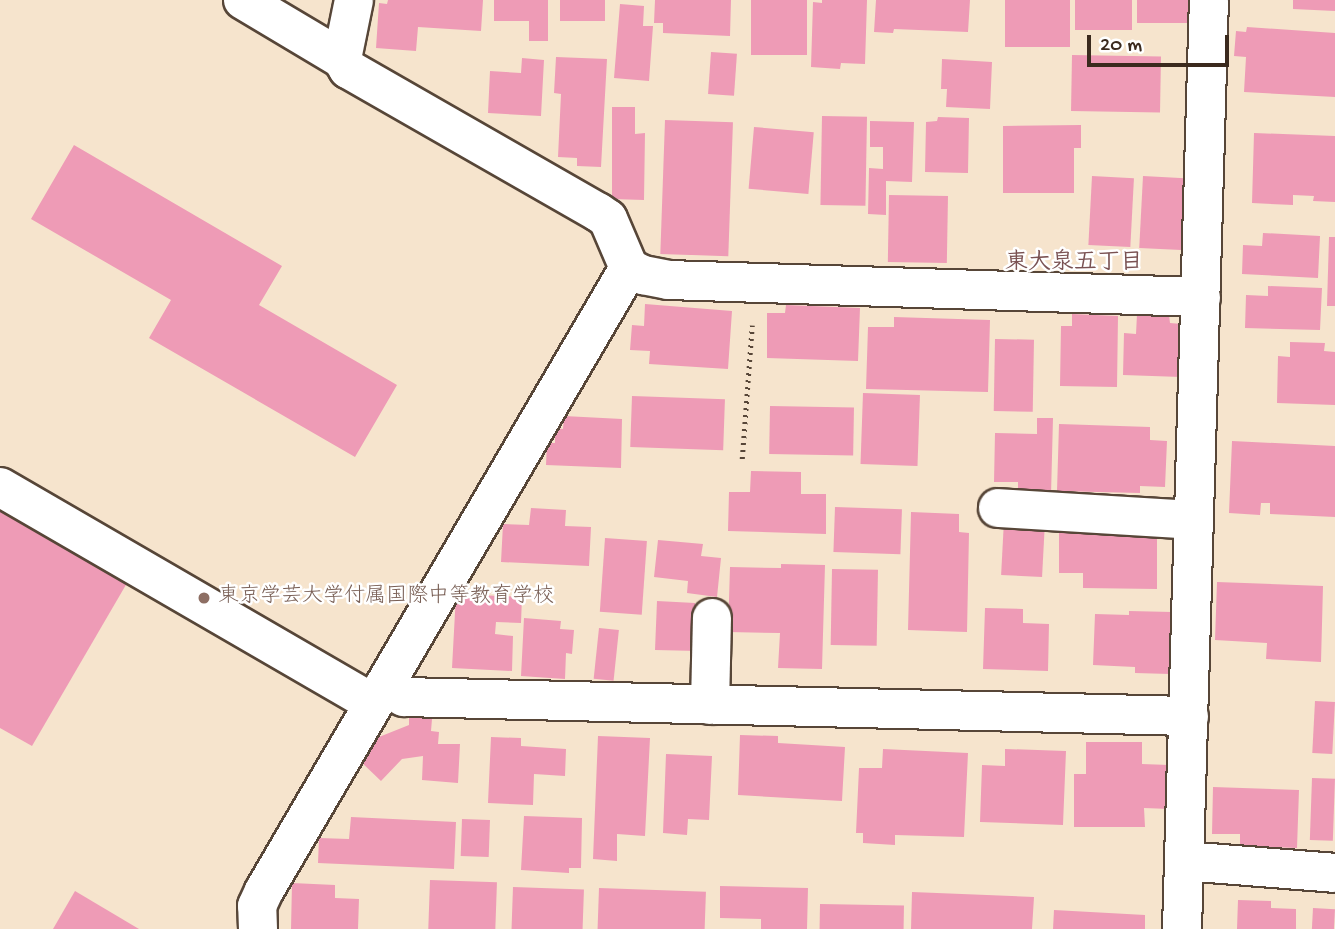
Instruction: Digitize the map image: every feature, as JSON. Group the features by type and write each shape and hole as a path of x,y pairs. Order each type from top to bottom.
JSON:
{"street":[{"path":"243,0 342,59 348,69 598,212 608,219 629,268 668,280 1201,297"},
{"path":"342,59 354,0"},
{"path":"1182,929 1209,0"},
{"path":"258,929 257,905 264,891 629,268"},
{"path":"0,487 378,695 1189,716"},
{"path":"998,508 1194,520"},
{"path":"710,705 712,618"},
{"path":"1184,861 1335,873"}],"path":[{"path":"742,459 755,282"}],"building":[{"path":"388,0 483,0 481,31 418,27 416,51 376,48 379,3 387,4"},
{"path":"494,0 548,0 548,41 529,41 529,21 494,21"},
{"path":"560,0 605,0 605,21 560,21"},
{"path":"655,0 731,0 730,36 663,33 663,23 654,23"},
{"path":"751,0 807,0 807,55 751,55"},
{"path":"822,0 867,0 865,64 841,63 840,69 811,67 813,2 822,3"},
{"path":"876,0 970,0 968,32 894,29 893,33 874,32"},
{"path":"1005,0 1070,0 1070,47 1005,47"},
{"path":"1075,0 1132,0 1132,30 1075,30"},
{"path":"1137,0 1193,0 1193,23 1137,23"},
{"path":"1293,0 1335,0 1335,11 1293,9"},
{"path":"620,4 644,6 643,26 653,26 649,81 614,78"},
{"path":"1247,27 1335,33 1335,97 1244,92 1246,57 1234,56 1236,31 1246,32"},
{"path":"711,52 737,54 734,96 708,94"},
{"path":"1072,55 1161,57 1160,113 1071,111"},
{"path":"556,57 607,59 601,167 577,166 577,158 558,157 561,94 554,93"},
{"path":"522,58 544,60 541,116 488,113 490,71 521,73"},
{"path":"942,59 992,62 990,109 946,107 947,89 941,89"},
{"path":"612,107 635,107 635,134 645,133 644,200 612,199"},
{"path":"822,116 867,117 865,206 820,205"},
{"path":"938,117 969,118 968,173 925,172 926,122 937,121"},
{"path":"665,120 733,122 728,256 660,254"},
{"path":"870,121 914,122 912,182 886,181 886,215 868,214 869,168 883,169 883,147 870,147"},
{"path":"1081,125 1081,148 1074,148 1074,193 1003,193 1003,126"},
{"path":"754,127 814,132 808,194 749,189"},
{"path":"1254,133 1335,136 1335,202 1313,201 1314,196 1293,195 1293,205 1252,203"},
{"path":"74,145 282,266 259,305 397,385 355,457 149,338 171,300 31,219"},
{"path":"1092,176 1134,178 1130,247 1088,245"},
{"path":"1143,176 1185,178 1181,250 1139,248"},
{"path":"889,195 948,196 947,263 888,262"},
{"path":"1263,233 1320,236 1318,278 1242,274 1243,245 1262,246"},
{"path":"1329,237 1335,237 1335,306 1327,306"},
{"path":"1268,286 1322,288 1320,330 1245,328 1246,295 1268,296"},
{"path":"645,304 732,311 728,369 649,364 650,351 630,350 632,325 644,326"},
{"path":"786,305 860,308 858,361 767,358 767,313 785,313"},
{"path":"1072,314 1118,316 1117,387 1060,386 1061,326 1072,326"},
{"path":"1137,314 1169,315 1170,323 1182,324 1181,377 1123,375 1124,333 1136,334"},
{"path":"894,317 990,320 988,392 866,389 868,327 894,327"},
{"path":"995,339 1034,340 1033,412 994,411"},
{"path":"1290,342 1325,343 1324,351 1335,352 1335,405 1277,403 1278,356 1290,357"},
{"path":"863,393 920,395 917,466 861,464"},
{"path":"632,396 725,399 723,450 630,447"},
{"path":"770,406 854,407 853,455 769,454"},
{"path":"564,416 622,419 621,468 546,465 547,443 555,443 555,428 563,429"},
{"path":"1037,418 1053,418 1051,495 1018,495 1018,482 994,482 995,433 1037,434"},
{"path":"1059,424 1150,427 1150,440 1167,441 1165,487 1140,486 1140,493 1057,491"},
{"path":"1232,441 1335,446 1335,517 1270,514 1270,503 1261,503 1260,515 1229,513"},
{"path":"751,471 801,472 801,494 826,494 826,534 728,531 729,492 750,492"},
{"path":"0,493 134,571 32,746 0,728"},
{"path":"835,507 902,509 900,554 833,552"},
{"path":"531,508 566,510 565,526 591,527 589,566 501,562 503,524 529,525"},
{"path":"911,512 959,514 959,532 969,533 967,632 908,630"},
{"path":"1004,520 1045,522 1042,577 1001,575"},
{"path":"1059,532 1157,533 1157,589 1083,588 1083,573 1059,573"},
{"path":"605,538 647,541 642,615 600,612"},
{"path":"658,540 703,544 701,556 721,558 717,597 687,593 688,581 654,577"},
{"path":"781,564 825,565 822,669 778,668 780,633 728,632 730,567 781,568"},
{"path":"832,569 878,570 877,646 831,645"},
{"path":"1217,582 1323,586 1321,662 1266,659 1267,643 1215,640"},
{"path":"456,594 522,597 521,623 496,622 495,634 513,636 512,671 452,668"},
{"path":"657,601 695,603 699,651 655,650"},
{"path":"985,608 1023,609 1023,623 1049,624 1048,671 983,669"},
{"path":"1129,611 1172,612 1170,674 1135,673 1135,667 1093,665 1095,614 1129,615"},
{"path":"524,618 561,621 560,629 574,630 572,654 566,653 565,679 521,676"},
{"path":"599,628 619,630 614,681 594,679"},
{"path":"1315,701 1335,702 1332,754 1312,753"},
{"path":"409,717 432,719 431,731 439,732 438,744 460,744 458,783 422,780 423,756 402,759 381,781 358,759 379,737 409,725"},
{"path":"740,735 778,736 778,743 845,747 842,801 738,795"},
{"path":"598,736 650,738 645,836 617,834 617,861 593,859"},
{"path":"491,737 521,738 521,746 566,749 565,776 534,774 533,805 488,803"},
{"path":"1086,742 1142,742 1142,764 1169,765 1169,809 1144,808 1145,827 1074,827 1074,774 1086,774"},
{"path":"883,749 968,753 964,837 895,835 895,845 863,843 863,833 856,833 859,768 882,768"},
{"path":"1005,749 1066,751 1063,825 980,822 982,765 1005,766"},
{"path":"666,754 712,756 709,820 688,819 687,835 663,833"},
{"path":"1312,778 1335,779 1333,841 1310,840"},
{"path":"1213,787 1299,790 1297,848 1240,846 1240,834 1212,834"},
{"path":"524,816 582,818 581,868 569,868 569,873 521,870"},
{"path":"351,817 456,822 454,869 318,863 319,838 349,839"},
{"path":"462,819 490,820 489,857 461,856"},
{"path":"430,880 497,882 495,929 428,929"},
{"path":"292,883 335,885 335,898 359,899 358,929 291,929"},
{"path":"720,886 808,888 807,929 761,929 761,919 720,918"},
{"path":"513,887 584,889 583,929 512,929"},
{"path":"599,888 706,892 705,929 598,929"},
{"path":"75,891 139,929 53,929"},
{"path":"912,892 1034,897 1032,929 911,929"},
{"path":"1238,900 1271,901 1271,908 1296,909 1296,929 1237,929"},
{"path":"820,904 904,905 904,929 820,929"},
{"path":"1313,908 1335,909 1334,929 1312,929"},
{"path":"1054,910 1145,915 1145,929 1053,929"}],"place":[{"name":"東京学芸大学付属国際中等教育学校","path":"204,598"}],"district":[{"name":"東大泉五丁目","path":"1074,264"}]}
